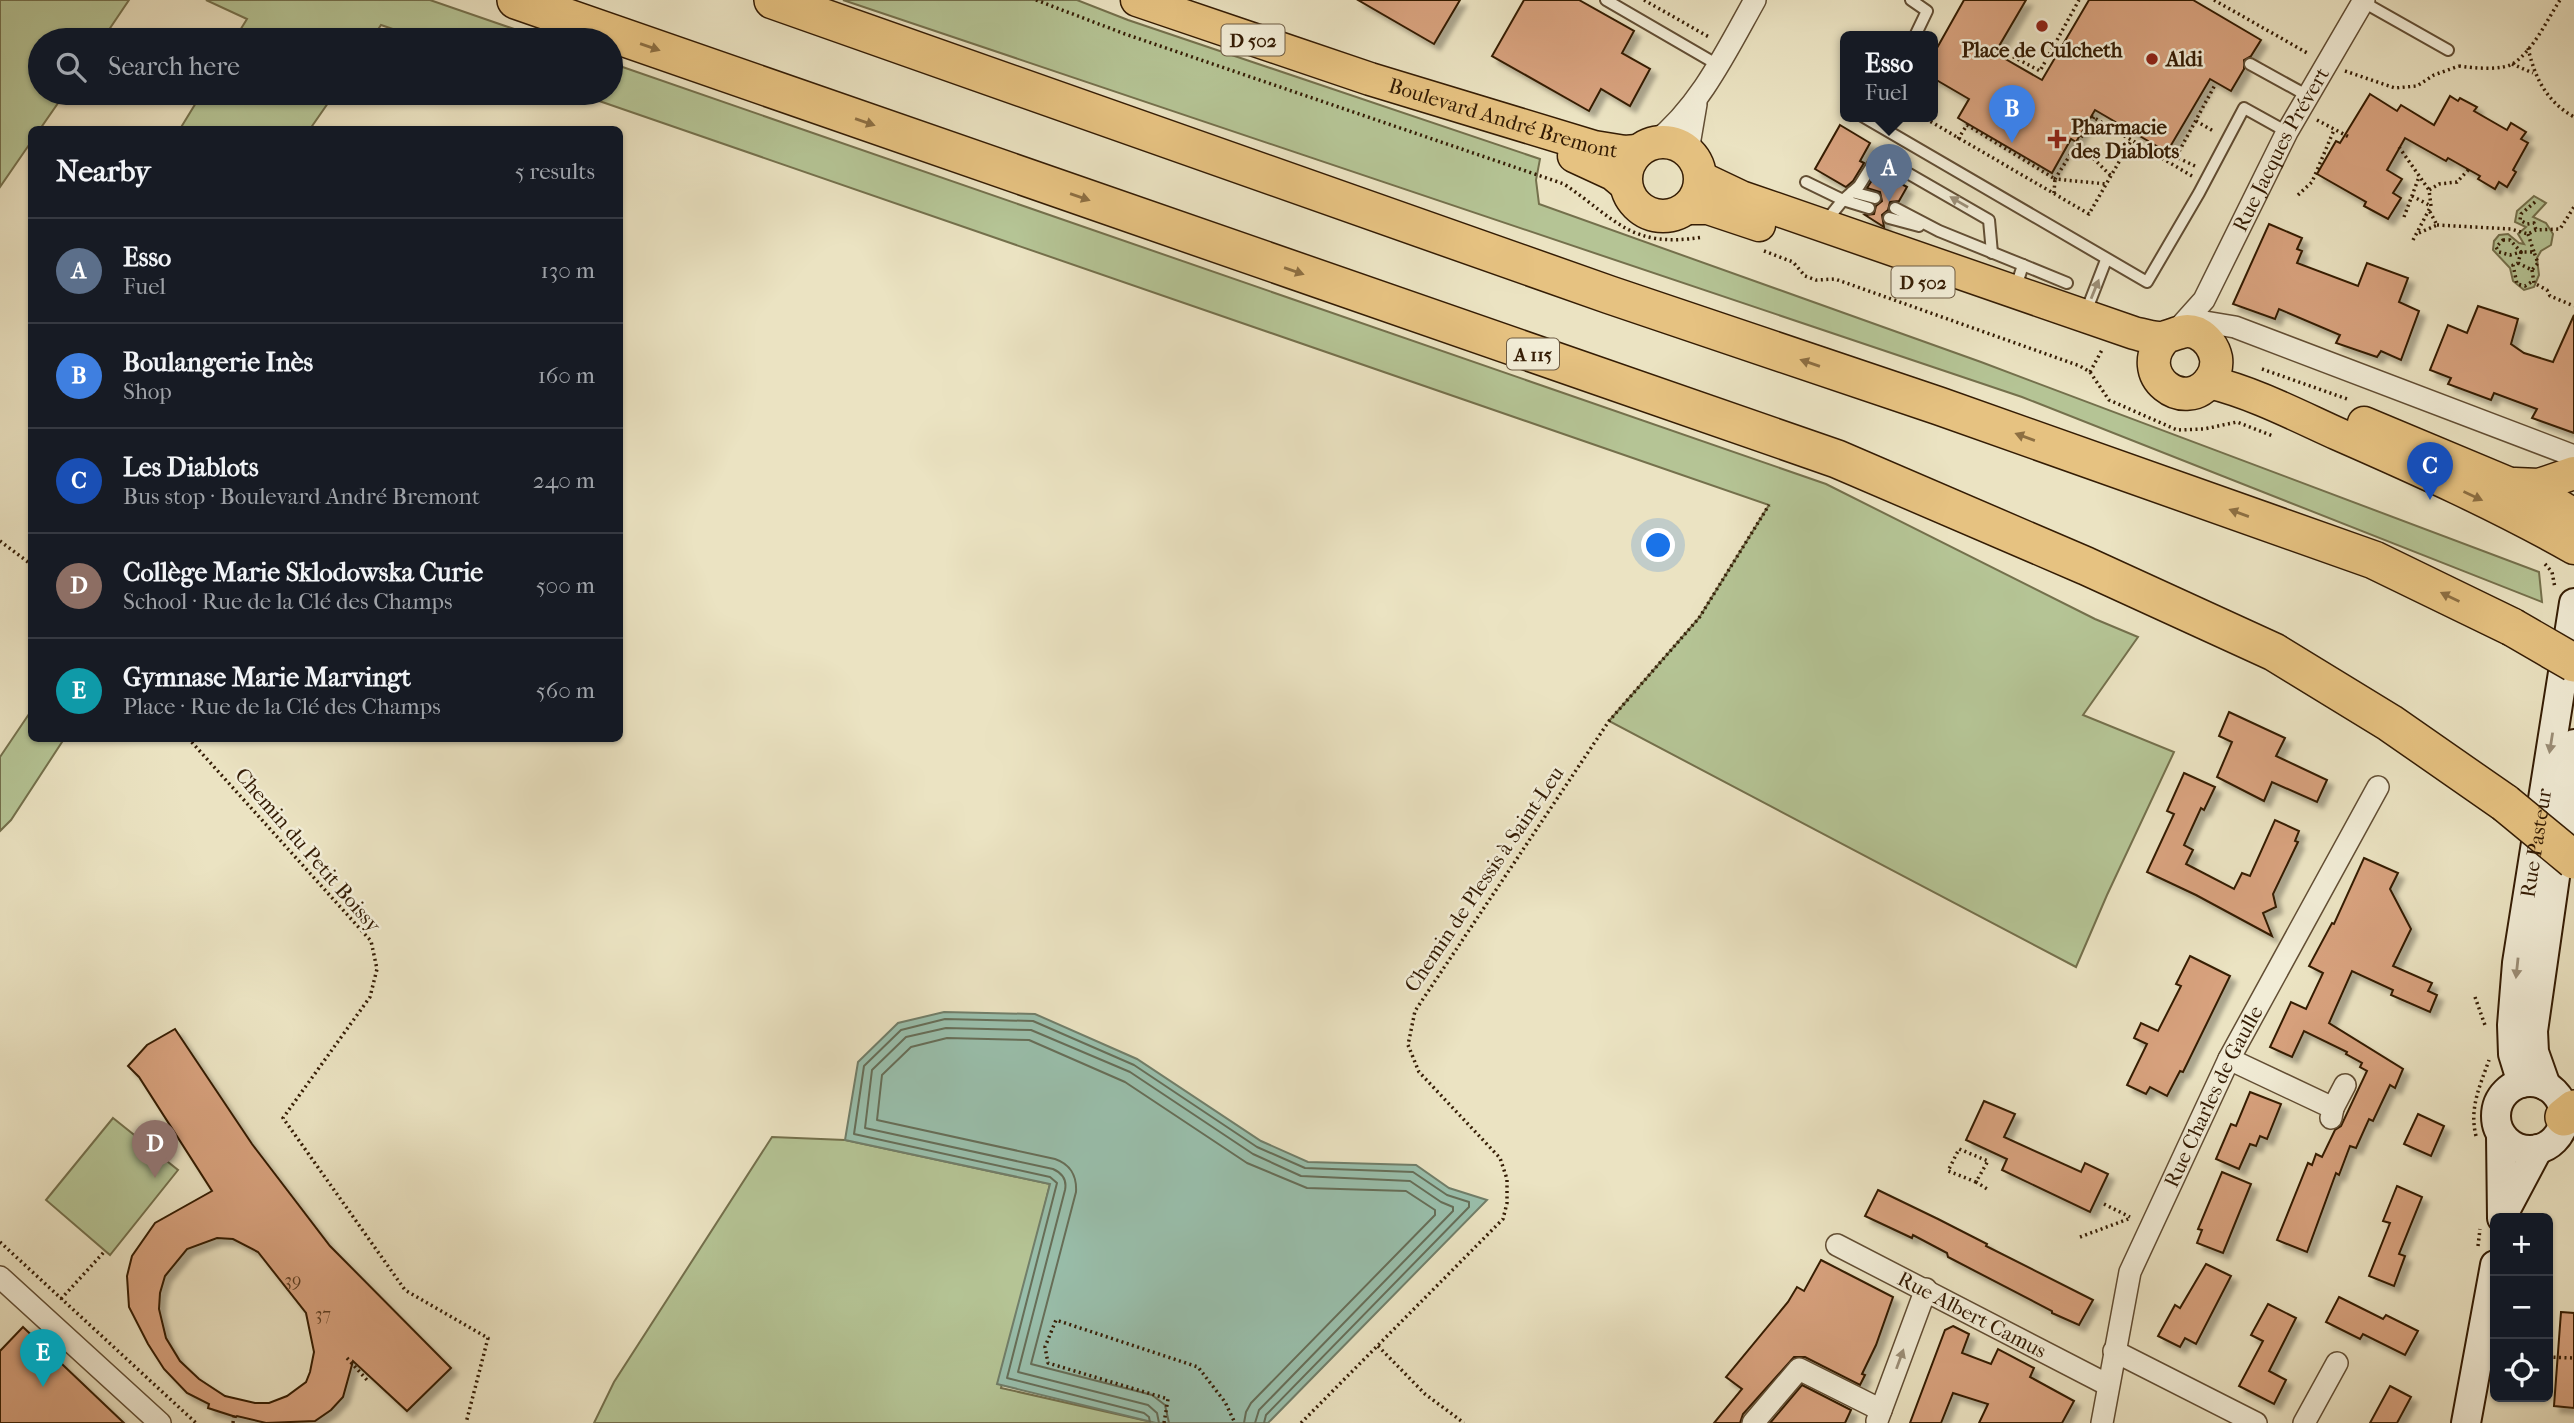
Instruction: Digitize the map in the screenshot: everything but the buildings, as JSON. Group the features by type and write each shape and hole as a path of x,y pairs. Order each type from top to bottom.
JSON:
{"highway":[{"name":"A 115","path":"516,0 597,28"},
{"path":"773,0 1610,295 1939,406 2374,560 2511,627 2574,663"},
{"name":"A 115","path":"623,37 1837,459 2087,565 2274,652 2390,723 2505,803 2574,860"}],"main road":[{"name":"Boulevard André Bremont","path":"1137,0 1370,79 1594,147 1613,151 1645,147"},
{"name":"Boulevard André Bremont","path":"1370,79 1587,162 1613,174 1625,184"},
{"path":"1669,142 1694,164 1695,199 1687,208 1664,217 1641,210 1632,201 1625,184 1627,169 1645,147 1669,142"},
{"name":"D 502","path":"1694,164 1741,197 1823,226 2019,279 2093,319 2134,333 2168,336"},
{"name":"D 502","path":"1687,208 1708,208 1748,221 2113,349 2141,360 2155,372"},
{"path":"2209,350 2195,392 2179,393 2164,386 2155,372 2156,350 2168,336 2180,331 2196,333 2244,392 2526,521 2574,548"},
{"path":"2209,350 2223,361 2252,376 2553,502 2574,515"},
{"path":"2509,484 2539,485 2574,473"}],"street":[{"path":"1645,147 1674,126 1697,98 1755,0"},
{"name":"Rue Jacques Prévert","path":"2168,336 2189,319 2204,300 2287,132 2363,1"},
{"path":"1694,164 1690,124 1697,98"},
{"name":"Rue Jacques Prévert","path":"2204,300 2209,350"},
{"path":"2209,350 2235,327 2574,456"},
{"name":"Rue Pasteur","path":"2534,1085 2513,1054 2511,1025 2517,962 2574,603"},
{"name":"Rue Pasteur","path":"2534,1085 2533,1031 2574,744"},
{"name":"Rue Charles de Gaulle","path":"2102,1423 2141,1223 2378,787"},
{"path":"2229,1059 2332,1113 2345,1085"},
{"path":"2503,1213 2501,1135 2496,1115 2498,1104 2511,1088 2534,1085 2560,1099 2569,1113 2556,1138 2538,1149 2505,1213"},
{"path":"2501,1135 2518,1148 2538,1149"},
{"name":"Rue Albert Camus","path":"1838,1245 2108,1385"},
{"path":"2466,1423 2493,1276"},
{"path":"0,1278 160,1423"},
{"path":"1754,1423 1800,1369 1879,1417 1926,1289"},
{"path":"2114,1351 2256,1423"},
{"path":"2304,1423 2337,1363"}],"lane":[{"path":"1606,0 1722,56"},
{"path":"1911,0 1927,11 1917,31"},
{"path":"2363,1 2448,50"},
{"path":"2250,64 2304,103"},
{"path":"1876,122 2147,282 2244,108 2287,132"},
{"path":"1823,226 1859,186 1878,156 1989,220 1993,253"},
{"path":"1806,181 1843,201 1872,203 1852,192"},
{"path":"1892,213 1993,253 2019,279 2067,283"},
{"path":"2093,319 2089,304 2106,260"}],"path":[{"path":"1644,0 1722,56"},
{"path":"2006,59 2008,54 2040,71 2079,0"},
{"path":"2214,0 2327,64 2395,89 2417,86 2434,75 2459,66 2480,69 2512,64 2534,74"},
{"path":"2512,64 2528,48 2560,0"},
{"path":"2528,48 2534,74 2547,96 2574,117"},
{"path":"2448,50 2459,66"},
{"path":"2207,178 2176,157 2215,85"},
{"path":"2304,103 2334,130 2349,137"},
{"path":"2054,193 2055,179 2093,116 2131,141 2207,178"},
{"path":"1931,122 2089,214 2131,141"},
{"path":"1958,139 1967,125 2055,179 2106,184"},
{"path":"2298,195 2312,182 2334,130"},
{"path":"2075,146 2094,159 2111,176"},
{"path":"2399,147 2429,190 2430,208 2437,225"},
{"path":"2429,190 2439,184 2458,182 2470,169"},
{"path":"2404,217 2419,177"},
{"path":"2412,196 2430,208"},
{"path":"2535,202 2521,214 2520,220 2527,224 2533,223 2536,230"},
{"path":"2417,234 2437,225 2511,229 2528,234 2536,230 2560,229 2574,207"},
{"path":"2413,240 2430,208"},
{"path":"2528,234 2538,263 2532,270 2533,283 2547,290 2550,296 2574,306"},
{"path":"2521,252 2510,240 2503,240 2496,247 2503,254 2534,252"},
{"path":"2521,252 2518,263 2513,265 2517,284 2525,286 2533,281"},
{"path":"2518,263 2532,270"},
{"name":"Chemin de Plessis à Saint-Leu","path":"1301,1423 1503,1219 1507,1202 1507,1179 1500,1158 1419,1072 1408,1045 1415,1011 1609,722 1699,618 1769,505"},
{"path":"0,541 28,562"},
{"name":"Chemin du Petit Boissy","path":"192,742 371,942 377,969 370,997 284,1118 405,1290 488,1338 466,1423"},
{"path":"2475,998 2489,1036"},
{"path":"1976,1182 1988,1161 1959,1149 1948,1171 1987,1189"},
{"path":"2104,1204 2141,1223"},
{"path":"2080,1237 2141,1223"},
{"path":"0,1242 196,1423"},
{"path":"61,1299 104,1252"},
{"path":"1164,1423 1168,1399 1048,1363 1045,1347 1056,1320 1198,1367 1225,1402 1235,1423"},
{"path":"1378,1346 1425,1394 1464,1423"},
{"path":"2553,1357 2574,1358"},
{"path":"347,1358 368,1380"},
{"path":"233,1423 234,1415"}],"shaded area":[{"path":"0,0 129,0 110,28 28,28 28,105 57,105 42,126 28,126 28,146 0,187"},
{"path":"206,0 430,0 511,28 390,28 381,25 379,28 241,28 247,19"},
{"path":"843,0 1077,0 1128,20 1540,159 1536,180 1539,204 1981,362 2539,572 2542,602 2022,397"},
{"path":"623,67 1826,484 2095,619 2138,637 2083,715 2174,752 2076,967 1609,721 1699,618 1769,505 611,105 623,105"},
{"path":"195,105 327,105 312,126 182,126"},
{"path":"2534,196 2546,203 2533,217 2546,223 2553,234 2551,245 2541,251 2537,258 2539,275 2534,287 2524,290 2513,281 2510,268 2493,250 2494,241 2499,235 2508,234 2524,244 2518,234 2526,227 2515,222 2517,211"},
{"path":"28,715 28,742 62,742 11,820 0,831 0,757"},
{"path":"113,1118 178,1170 110,1255 46,1200"},
{"path":"772,1137 845,1140 1050,1184 1001,1388 1156,1423 594,1423 614,1382"}],"water":[{"path":"944,1012 1035,1014 1137,1059 1261,1141 1308,1162 1416,1165 1449,1188 1487,1200 1268,1423 1156,1423 997,1384 1050,1184 845,1140 858,1062 898,1023"}],"place":[{"name":"Place de Culcheth","path":"2042,26"},
{"name":"Aldi","path":"2152,59"},
{"name":"Pharmacie des Diablots","path":"2057,139"},
{"name":"Boulangerie Inès","path":"2012,143"},
{"name":"Esso","path":"1889,202"},
{"name":"Les Diablots","path":"2430,500"},
{"name":"Collège Marie Sklodowska Curie","path":"155,1178"},
{"name":"Gymnase Marie Marvingt","path":"43,1387"}]}
